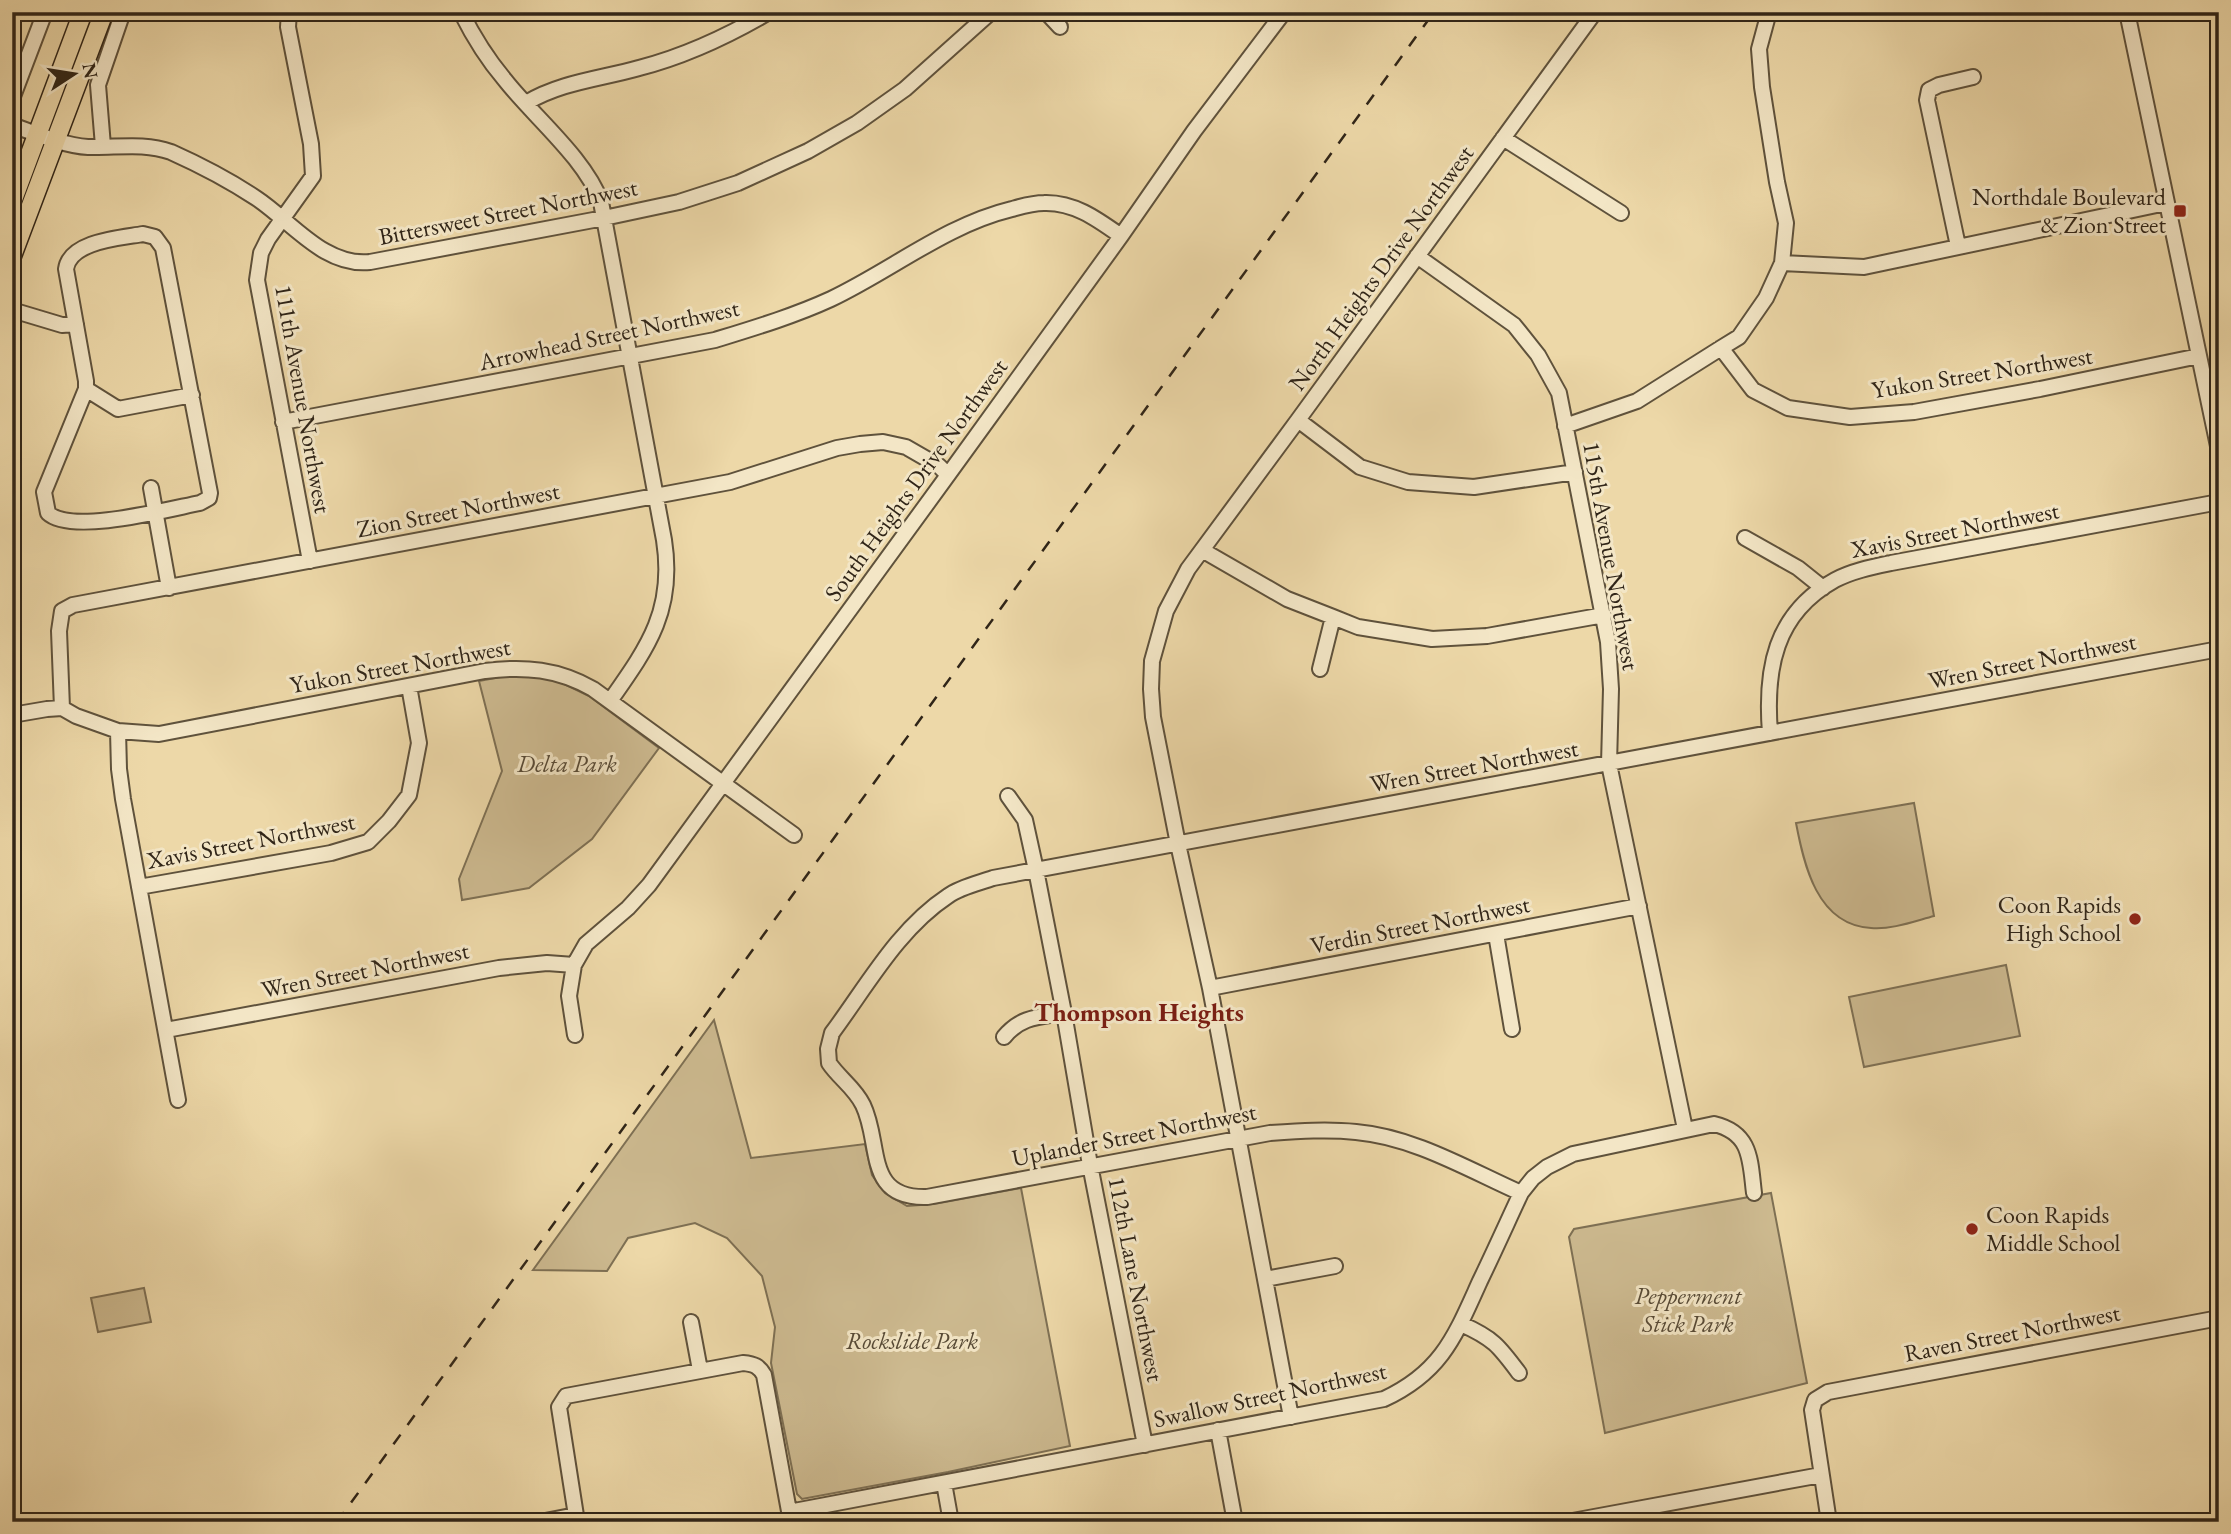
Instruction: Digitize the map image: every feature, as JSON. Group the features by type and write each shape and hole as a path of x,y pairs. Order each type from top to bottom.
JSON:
{"main road":[{"path":"12,202 83,12"},
{"path":"12,256 104,12"}],"street":[{"path":"12,99 45,12"},
{"path":"103,146 98,85 123,12"},
{"name":"111th Avenue Northwest","path":"289,12 288,27 313,162 313,176 282,218 261,253 257,280 310,561"},
{"path":"461,12 504,80 590,179 601,202 666,555 666,588 650,642 610,701"},
{"path":"526,103 540,94 570,83 636,69 686,53 737,31 769,12"},
{"name":"Bittersweet Street Northwest","path":"12,125 83,146 136,145 171,152 234,183 327,253 361,263 604,218 706,194 765,172 808,152 857,123 905,89 991,12"},
{"path":"1046,12 1060,27"},
{"name":"South Heights Drive Northwest","path":"574,965 586,944 628,908 649,885 1121,236 1194,131 1284,12"},
{"name":"North Heights Drive Northwest","path":"1291,1417 1210,988 1153,716 1152,661 1166,611 1188,569 1595,12"},
{"path":"1565,426 1637,401 1739,337 1766,298 1782,263 1786,223 1775,168 1759,49 1769,12"},
{"path":"2127,12 2219,452"},
{"path":"1958,246 1927,100 1929,90 1973,77"},
{"path":"1503,138 1621,213"},
{"name":"Arrowhead Street Northwest","path":"283,422 715,340 785,318 831,299 883,272 960,226 1011,209 1042,203 1070,205 1121,236"},
{"path":"1782,263 1864,267 2166,203"},
{"path":"143,234 155,237 163,248 209,498 200,503 87,523 58,519 48,513 44,492 86,389 86,373 66,269 71,255 77,250 101,242 143,234"},
{"name":"115th Avenue Northwest","path":"1417,256 1514,325 1538,355 1559,393 1604,615 1611,668 1609,764 1685,1129"},
{"path":"12,310 62,325 76,324"},
{"name":"Yukon Street Northwest","path":"1721,348 1753,390 1788,408 1850,417 1914,412 2199,356"},
{"path":"86,389 118,410 192,395"},
{"path":"1298,420 1360,467 1408,482 1474,487 1575,472"},
{"name":"Zion Street Northwest","path":"62,708 59,631 62,611 73,605 730,482 837,448 883,442 906,447 939,466 948,475"},
{"path":"151,488 169,588"},
{"name":"Xavis Street Northwest","path":"1770,733 1768,684 1780,637 1796,612 1823,588 1848,574 1891,563 2219,502"},
{"path":"1745,538 1798,568 1823,588"},
{"path":"1202,550 1287,599 1333,617 1358,626 1432,639 1487,636 1604,615"},
{"path":"1320,669 1333,617"},
{"name":"Wren Street Northwest","path":"829,1063 828,1049 832,1033 890,953 925,913 950,894 993,878 2219,649"},
{"name":"Yukon Street Northwest","path":"62,708 118,732 159,734 485,671 523,668 564,675 610,701 794,835"},
{"name":"Xavis Street Northwest","path":"139,887 331,853 368,842 409,795 419,743 409,686"},
{"path":"12,715 62,708"},
{"path":"118,732 120,785 178,1100"},
{"name":"112th Lane Northwest","path":"1009,796 1025,820 1037,870 1065,1013 1090,1165 1145,1445"},
{"name":"Verdin Street Northwest","path":"1210,988 1639,906"},
{"path":"1496,934 1512,1029"},
{"name":"Wren Street Northwest","path":"166,1030 522,964 574,965"},
{"path":"574,965 569,996 575,1035"},
{"path":"1004,1037 1014,1026 1026,1020 1065,1013"},
{"name":"Uplander Street Northwest","path":"829,1063 864,1106 881,1174 893,1189 912,1197 927,1197 1270,1133 1314,1130 1359,1132 1393,1139 1421,1148 1521,1193"},
{"name":"Swallow Street Northwest","path":"790,1517 944,1483 1384,1399 1406,1388 1434,1364 1461,1324 1521,1193 1533,1178 1547,1167 1573,1154 1685,1129 1714,1125 1727,1127 1745,1143 1754,1194"},
{"path":"1265,1279 1335,1266"},
{"name":"Raven Street Northwest","path":"1821,1475 1812,1409 1815,1400 1828,1392 2219,1318"},
{"path":"691,1322 700,1370"},
{"path":"1461,1324 1484,1334 1495,1343 1519,1373"},
{"path":"540,1522 576,1518 559,1406 566,1396 743,1363 760,1368 766,1384 790,1517"},
{"path":"1218,1430 1235,1522"},
{"path":"1567,1522 1821,1475 1829,1522"},
{"path":"944,1483 951,1522"}],"green space":[{"name":"Delta Park","path":"532,675 558,681 589,696 659,748 592,839 529,888 462,900 459,879 502,771 479,681"},
{"path":"1914,803 1934,916 1903,925 1871,928 1853,924 1838,916 1816,890 1803,857 1796,823"},
{"path":"2006,965 2020,1036 1864,1067 1849,997"},
{"name":"Rockslide Park","path":"714,1020 751,1158 865,1144 872,1175 885,1193 907,1206 934,1204 1021,1188 1070,1446 802,1499 797,1494 771,1363 775,1327 762,1276 727,1238 695,1223 628,1238 607,1271 533,1270"},
{"name":"Pepperment Stick Park","path":"1771,1193 1807,1383 1605,1433 1569,1237 1574,1229"},
{"path":"144,1288 151,1322 98,1332 91,1298"}],"railway":[{"path":"337,1522 1434,12"}],"place":[{"name":"Northdale Boulevard & Zion Street","path":"2180,211"},
{"name":"Coon Rapids High School","path":"2135,919"},
{"name":"Coon Rapids Middle School","path":"1972,1229"}],"district":[{"name":"Thompson Heights","path":"1139,1012"}]}
